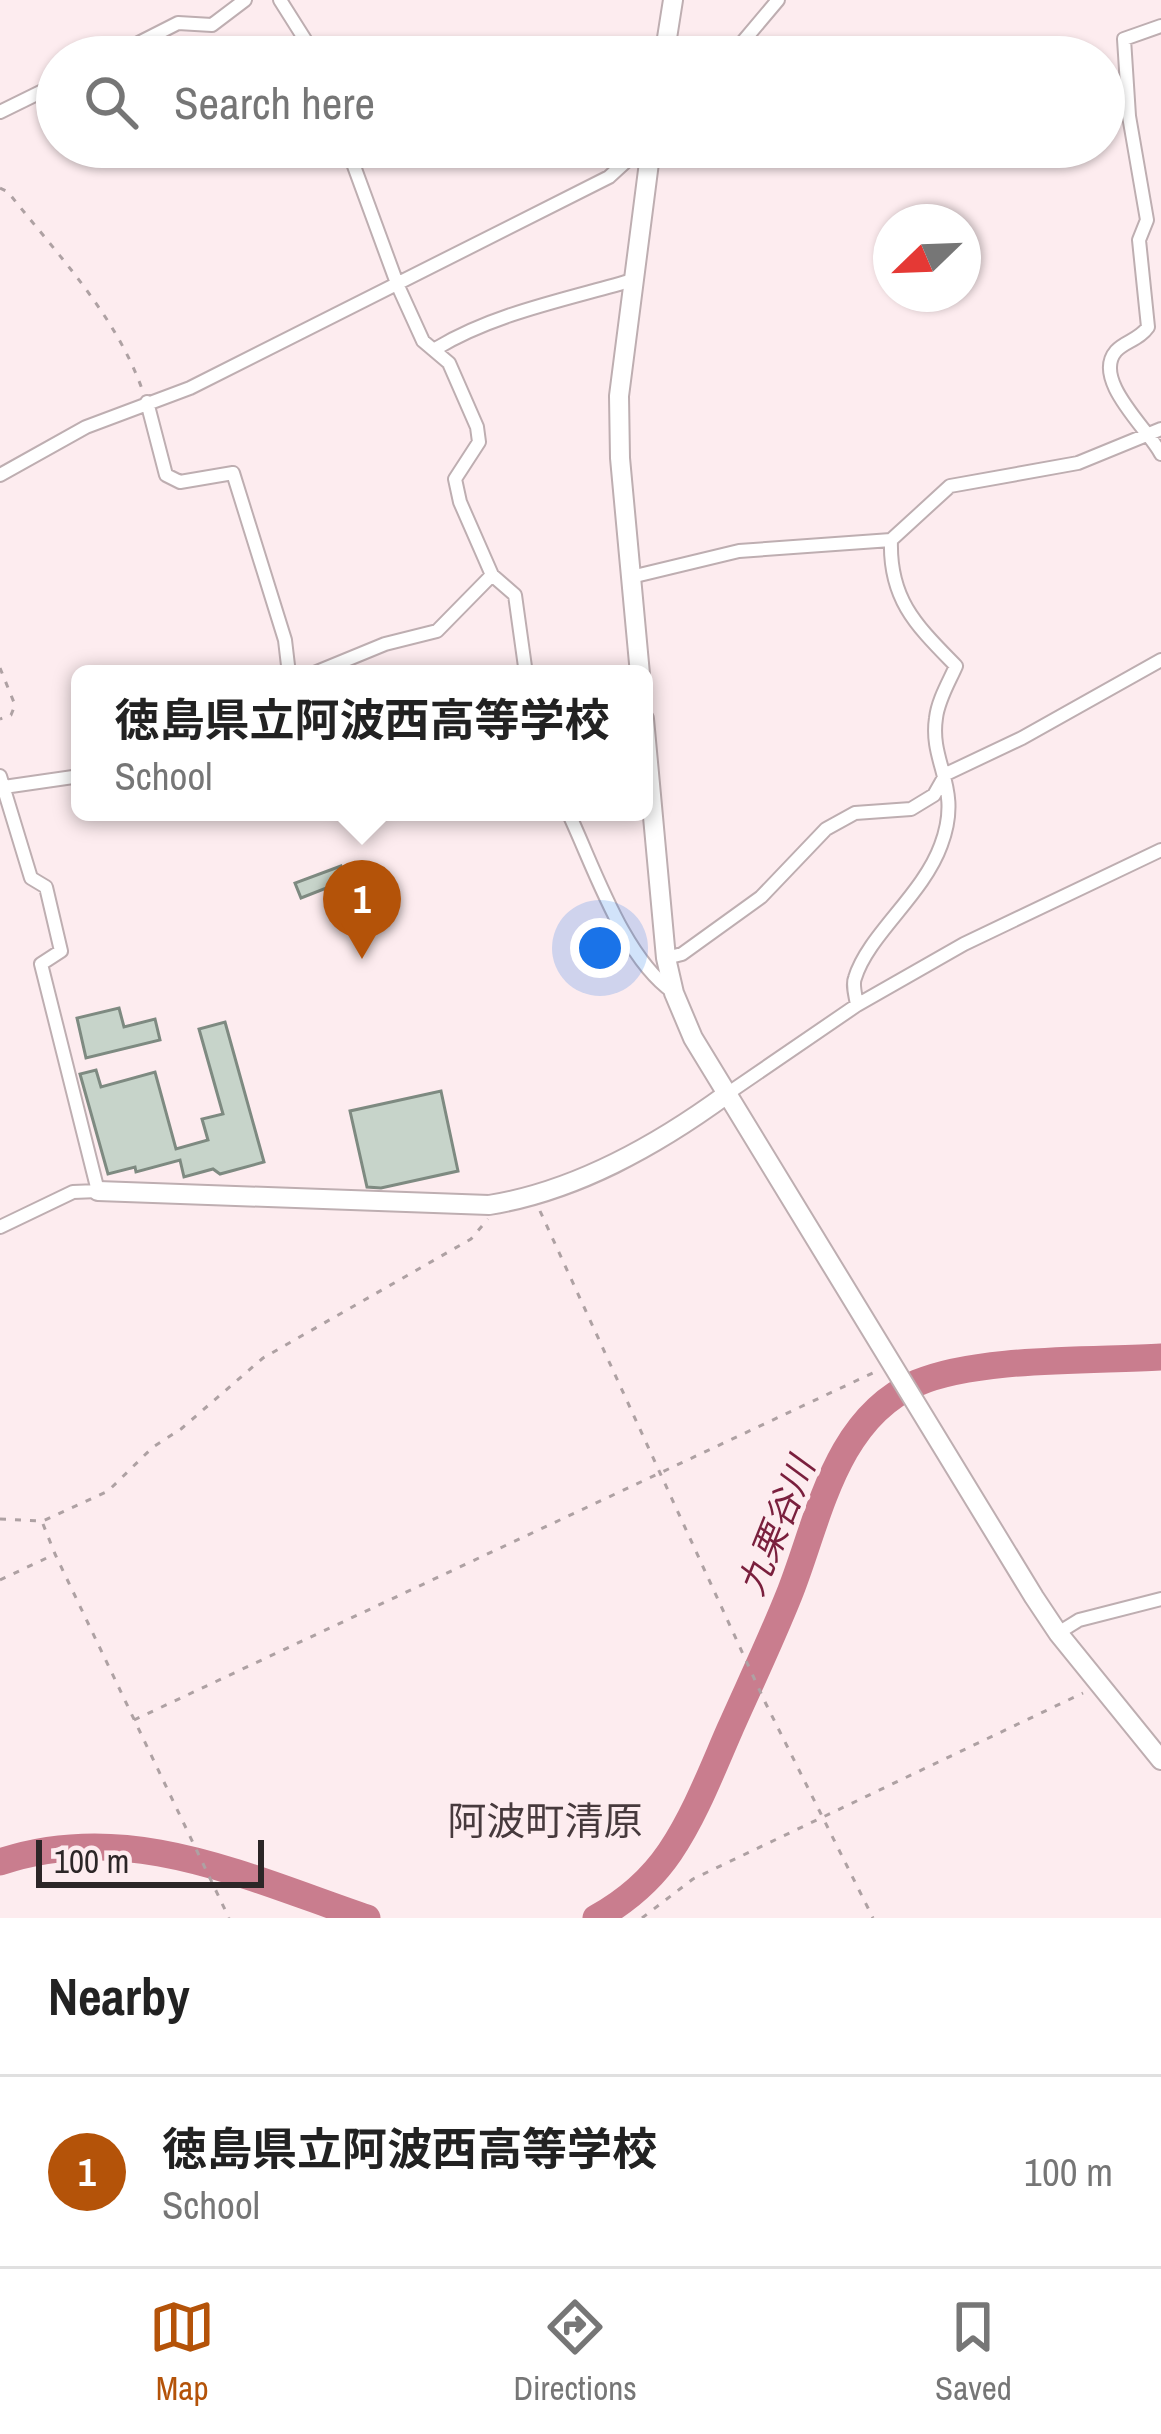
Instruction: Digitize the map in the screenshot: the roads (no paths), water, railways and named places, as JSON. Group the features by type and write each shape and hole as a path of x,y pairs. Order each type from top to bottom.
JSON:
{"street":[{"path":"152,36 178,23 212,25 245,0"},
{"path":"280,0 303,36"},
{"path":"667,36 673,0"},
{"path":"748,36 778,0"},
{"path":"1125,39 1161,26"},
{"path":"1125,54 1129,116 1148,220 1139,240 1148,327 1142,336 1117,350 1111,363 1116,391 1132,419 1156,432 1161,454"},
{"path":"0,112 36,94"},
{"path":"355,168 423,341 437,348 449,363 477,427 479,442 455,479 460,502 492,575 515,595 525,665"},
{"path":"0,475 86,427 190,388 398,286 618,168"},
{"path":"639,665 620,458 619,396 648,168"},
{"path":"437,348 509,316 632,280"},
{"path":"147,402 166,475 180,482 232,473 285,640 288,665"},
{"path":"631,577 739,551 891,540 950,486 1078,463 1156,432"},
{"path":"856,1005 854,980 873,947 922,885 951,810 935,734 936,714 956,666 914,622 894,586 891,540"},
{"path":"334,665 386,644 437,631 492,575"},
{"path":"666,958 682,954 761,897 826,830 855,813 911,809 934,795 946,774 1022,739 1161,660"},
{"path":"71,777 2,781 32,878 46,887 61,951 41,964 98,1191"},
{"path":"653,817 666,958 674,993 693,1038 1058,1633 1161,1760"},
{"path":"572,821 641,960 651,976 674,993"},
{"path":"0,1226 73,1192 490,1205 534,1198 594,1174 693,1118 856,1005 1023,914 1161,850"},
{"path":"1058,1633 1079,1620 1161,1599"}],"waterway":[{"name":"九栗谷川","path":"596,1918 646,1881 687,1823 782,1612 833,1474 866,1421 889,1399 942,1375 1003,1364 1161,1357"},
{"name":"九栗谷川","path":"0,1862 48,1850 140,1850 231,1871 367,1918"}],"place":[{"name":"徳島県立阿波西高等学校","path":"362,959"}],"district":[{"name":"阿波町清原","path":"545,1821"}]}
